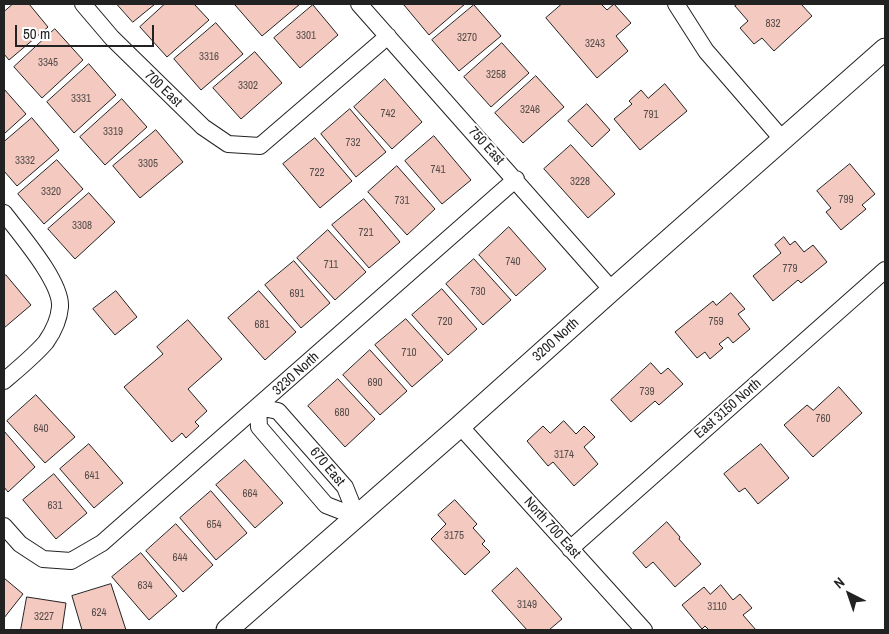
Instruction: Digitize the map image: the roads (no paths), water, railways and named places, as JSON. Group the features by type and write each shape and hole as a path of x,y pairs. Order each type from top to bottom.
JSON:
{"street":[{"name":"700 East","path":"83,4 112,38 203,128 228,144 260,146 388,36"},
{"name":"750 East","path":"359,4 516,179 612,290"},
{"path":"676,4 706,51 783,140"},
{"name":"3200 North","path":"226,630 357,517 885,50"},
{"name":"3230 North","path":"4,526 20,544 42,559 71,561 102,543 516,179"},
{"path":"4,213 53,279 60,305 56,326 46,341 4,381"},
{"name":"East 3150 North","path":"570,549 885,270"},
{"name":"670 East","path":"258,407 278,411 345,487 357,517 326,505 259,427 258,407"},
{"name":"North 700 East","path":"460,426 644,630"}]}
